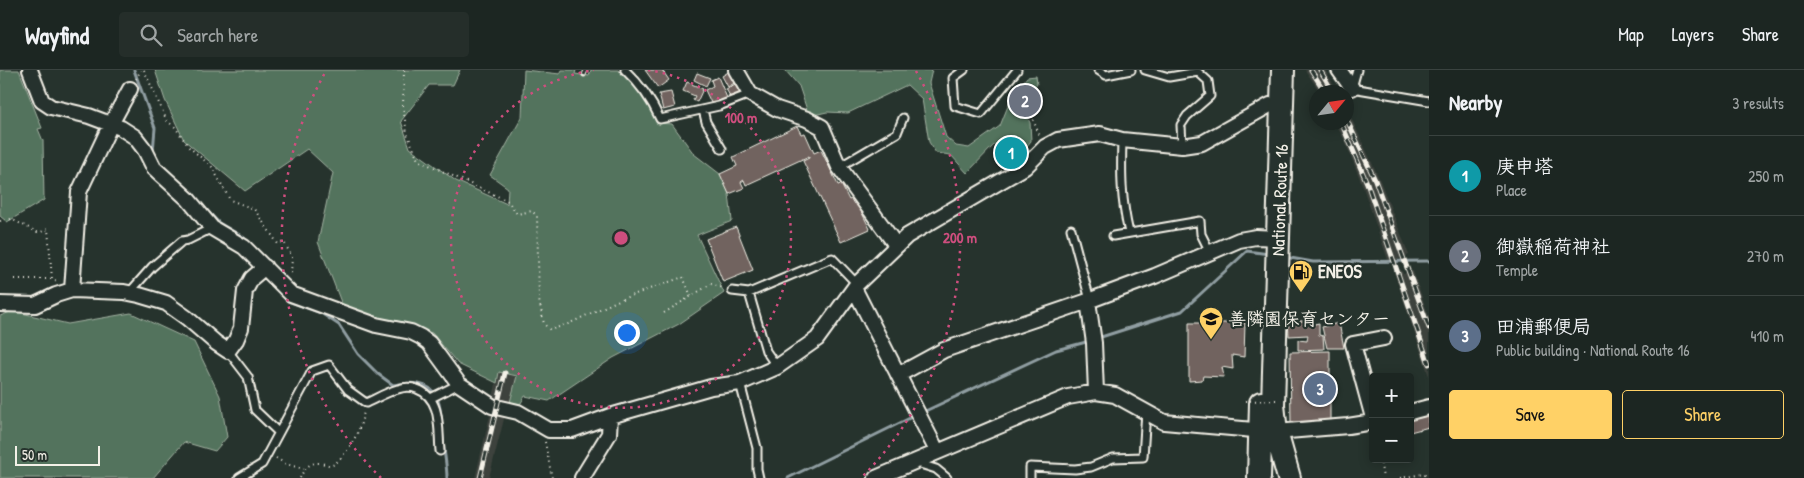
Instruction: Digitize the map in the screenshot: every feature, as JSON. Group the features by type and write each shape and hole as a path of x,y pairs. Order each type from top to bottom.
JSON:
{"highway":[{"name":"National Route 16","path":"1259,478 1273,405 1271,70"},
{"name":"National Route 16","path":"1272,247 1283,70"},
{"name":"National Route 16","path":"1268,431 1289,478"}],"street":[{"path":"30,70 42,101 51,107 89,116 121,128 135,137 145,150 154,168 188,199 212,228 244,247 290,294 376,325 411,332 421,337 430,343 459,384 492,406 518,412 549,430 572,430 610,416 711,387 740,383 776,367 817,338 855,286 907,236 1025,167 1045,147 1058,140 1100,134 1122,140 1182,146 1202,143 1270,105"},
{"path":"736,70 750,94 777,109 807,118 822,127 839,167 896,245"},
{"path":"1340,70 1350,85"},
{"path":"72,290 79,192 111,124 130,90"},
{"path":"898,375 944,350 1089,301 1155,276 1239,240 1272,247"},
{"path":"0,304 35,306 56,295 72,290 128,293 166,303 228,351 236,340 240,328 245,291 252,278 265,267"},
{"path":"855,286 898,375 938,451"},
{"path":"1089,301 1094,343 1096,392"},
{"path":"1372,418 1353,344 1384,338"},
{"path":"876,478 1068,397 1096,392 1115,395 1164,422 1268,431 1348,426 1369,421"},
{"path":"1414,411 1429,407"},
{"path":"582,478 609,434 610,416"}],"lane":[{"path":"625,70 643,88 660,119 720,106 750,94"},
{"path":"964,70 953,78 955,106 981,114 1017,70"},
{"path":"1098,70 1106,75 1131,70"},
{"path":"1145,70 1170,77 1198,72 1208,81 1210,96 1187,116 1181,125 1182,146"},
{"path":"1353,85 1357,70"},
{"path":"1354,88 1429,101"},
{"path":"704,110 706,122 722,149"},
{"path":"839,167 897,133 903,118"},
{"path":"1122,140 1121,185 1123,207 1129,233"},
{"path":"1113,236 1200,221 1201,234 1210,252"},
{"path":"128,293 152,267 182,241 212,228"},
{"path":"1071,229 1089,301"},
{"path":"732,291 750,293 832,258 855,286"},
{"path":"750,293 766,351 776,367"},
{"path":"228,351 248,378 255,410 278,432"},
{"path":"239,478 262,464 312,371 329,365 348,390 366,403 400,388 413,387 424,391 431,398 437,414 440,451"},
{"path":"740,383 757,448 757,469 760,478"},
{"path":"431,398 459,384"},
{"path":"1030,478 1030,467 1092,467 1114,458 1143,457 1146,411"},
{"path":"914,463 936,469 947,478"}],"path":[{"path":"144,70 167,121 175,127 189,147 212,167 230,200 254,209 278,244 284,242 292,257 292,271 285,288"},
{"path":"404,70 403,107 407,133 418,160 508,201 517,214 532,212 537,216 539,300 544,324 550,330 568,324 619,300 683,277 691,296"},
{"path":"1027,106 1045,147"},
{"path":"0,221 12,219 37,232 48,229 52,279"},
{"path":"15,279 52,279 72,290"},
{"path":"664,313 710,284 732,291"},
{"path":"1245,401 1278,400"},
{"path":"268,453 286,464 304,469 315,464 335,464 358,434 366,403"},
{"path":"542,425 552,478"},
{"path":"1381,463 1384,478"},
{"path":"300,478 304,469"},
{"path":"1400,478 1423,474 1429,476"}],"shaded area":[{"path":"1305,70 1325,70 1334,85 1315,85"},
{"path":"1354,124 1379,178 1409,255 1394,261 1388,260 1362,184 1339,130 1354,130"},
{"path":"1402,270 1403,274 1413,271 1429,317 1429,376 1394,272"},
{"path":"499,372 517,377 509,406 492,401"},
{"path":"491,411 505,415 489,478 475,478"}],"green space":[{"path":"0,70 19,70 42,128 38,129 43,141 44,200 7,222 0,216"},
{"path":"155,70 460,70 453,85 429,85 401,121 410,148 456,181 507,204 508,188 490,175 522,117 524,70 560,74 562,70 576,70 575,74 589,76 591,70 618,70 638,87 657,123 672,124 694,154 720,174 729,194 732,221 697,235 724,293 679,324 613,358 549,401 525,396 518,408 509,406 517,376 499,372 497,383 458,364 432,333 344,310 318,242 333,173 307,149 245,191 184,140 165,100"},
{"path":"785,70 932,70 929,83 946,137 956,146 969,148 1000,126 1012,96 1027,77 1036,76 1037,84 1022,105 1030,123 1031,141 1015,160 1006,146 994,145 967,173 951,155 936,153 929,142 922,99 907,85 848,113 827,112 809,116 799,86"},
{"path":"13,311 68,324 131,313 194,342 220,396 227,437 215,451 184,442 153,478 0,478 0,316"}],"building":[{"path":"645,70 662,70 669,80 658,88"},
{"path":"730,71 736,82 728,87 722,76"},
{"path":"697,73 710,78 706,86 694,80"},
{"path":"718,77 727,98 712,105 705,90 713,86 711,80"},
{"path":"687,82 703,89 697,102 693,100 695,96 683,91"},
{"path":"739,82 744,91 731,98 726,89"},
{"path":"671,92 675,107 663,110 659,94"},
{"path":"797,126 801,134 805,133 814,153 821,150 838,185 841,184 849,200 851,199 854,204 857,203 870,229 841,242 803,161 809,158 809,156 746,185 744,180 741,182 744,188 729,194 720,174 737,166 733,157"},
{"path":"736,227 753,270 723,282 706,239"},
{"path":"1288,321 1310,321 1310,325 1319,323 1319,335 1323,336 1324,349 1298,350 1298,340 1307,341 1308,335 1289,336"},
{"path":"1189,323 1245,323 1244,357 1232,355 1233,369 1222,367 1224,377 1203,376 1202,380 1189,381"},
{"path":"1339,323 1344,348 1327,348 1322,327"},
{"path":"1330,351 1330,422 1291,422 1290,352"},
{"path":"1429,411 1429,427 1414,431 1414,415"}],"waterway":[{"path":"134,70 155,128 153,152 155,155"},
{"path":"195,198 219,223 243,237 249,243"},
{"path":"1098,338 1182,311 1247,251 1269,254"},
{"path":"1285,257 1313,262 1429,261"},
{"path":"269,279 270,283 288,301 321,313 339,325 358,354 378,374 393,385 409,383 421,384 430,388 439,403 447,478"},
{"path":"921,413 1056,350 1090,341"},
{"path":"788,478 916,415"}],"railway":[{"path":"584,75 586,70"},
{"path":"1311,70 1321,85"},
{"path":"1320,70 1329,85"},
{"path":"1344,130 1367,183 1429,364"},
{"path":"1352,130 1375,180 1429,328"},
{"path":"480,478 505,373"}],"place":[{"name":"御嶽稲荷神社","path":"1025,101"},
{"name":"庚申塔","path":"1011,153"},
{"name":"ENEOS","path":"1301,293"},
{"name":"善隣園保育センター","path":"1211,340"},
{"name":"田浦郵便局","path":"1320,389"}]}
